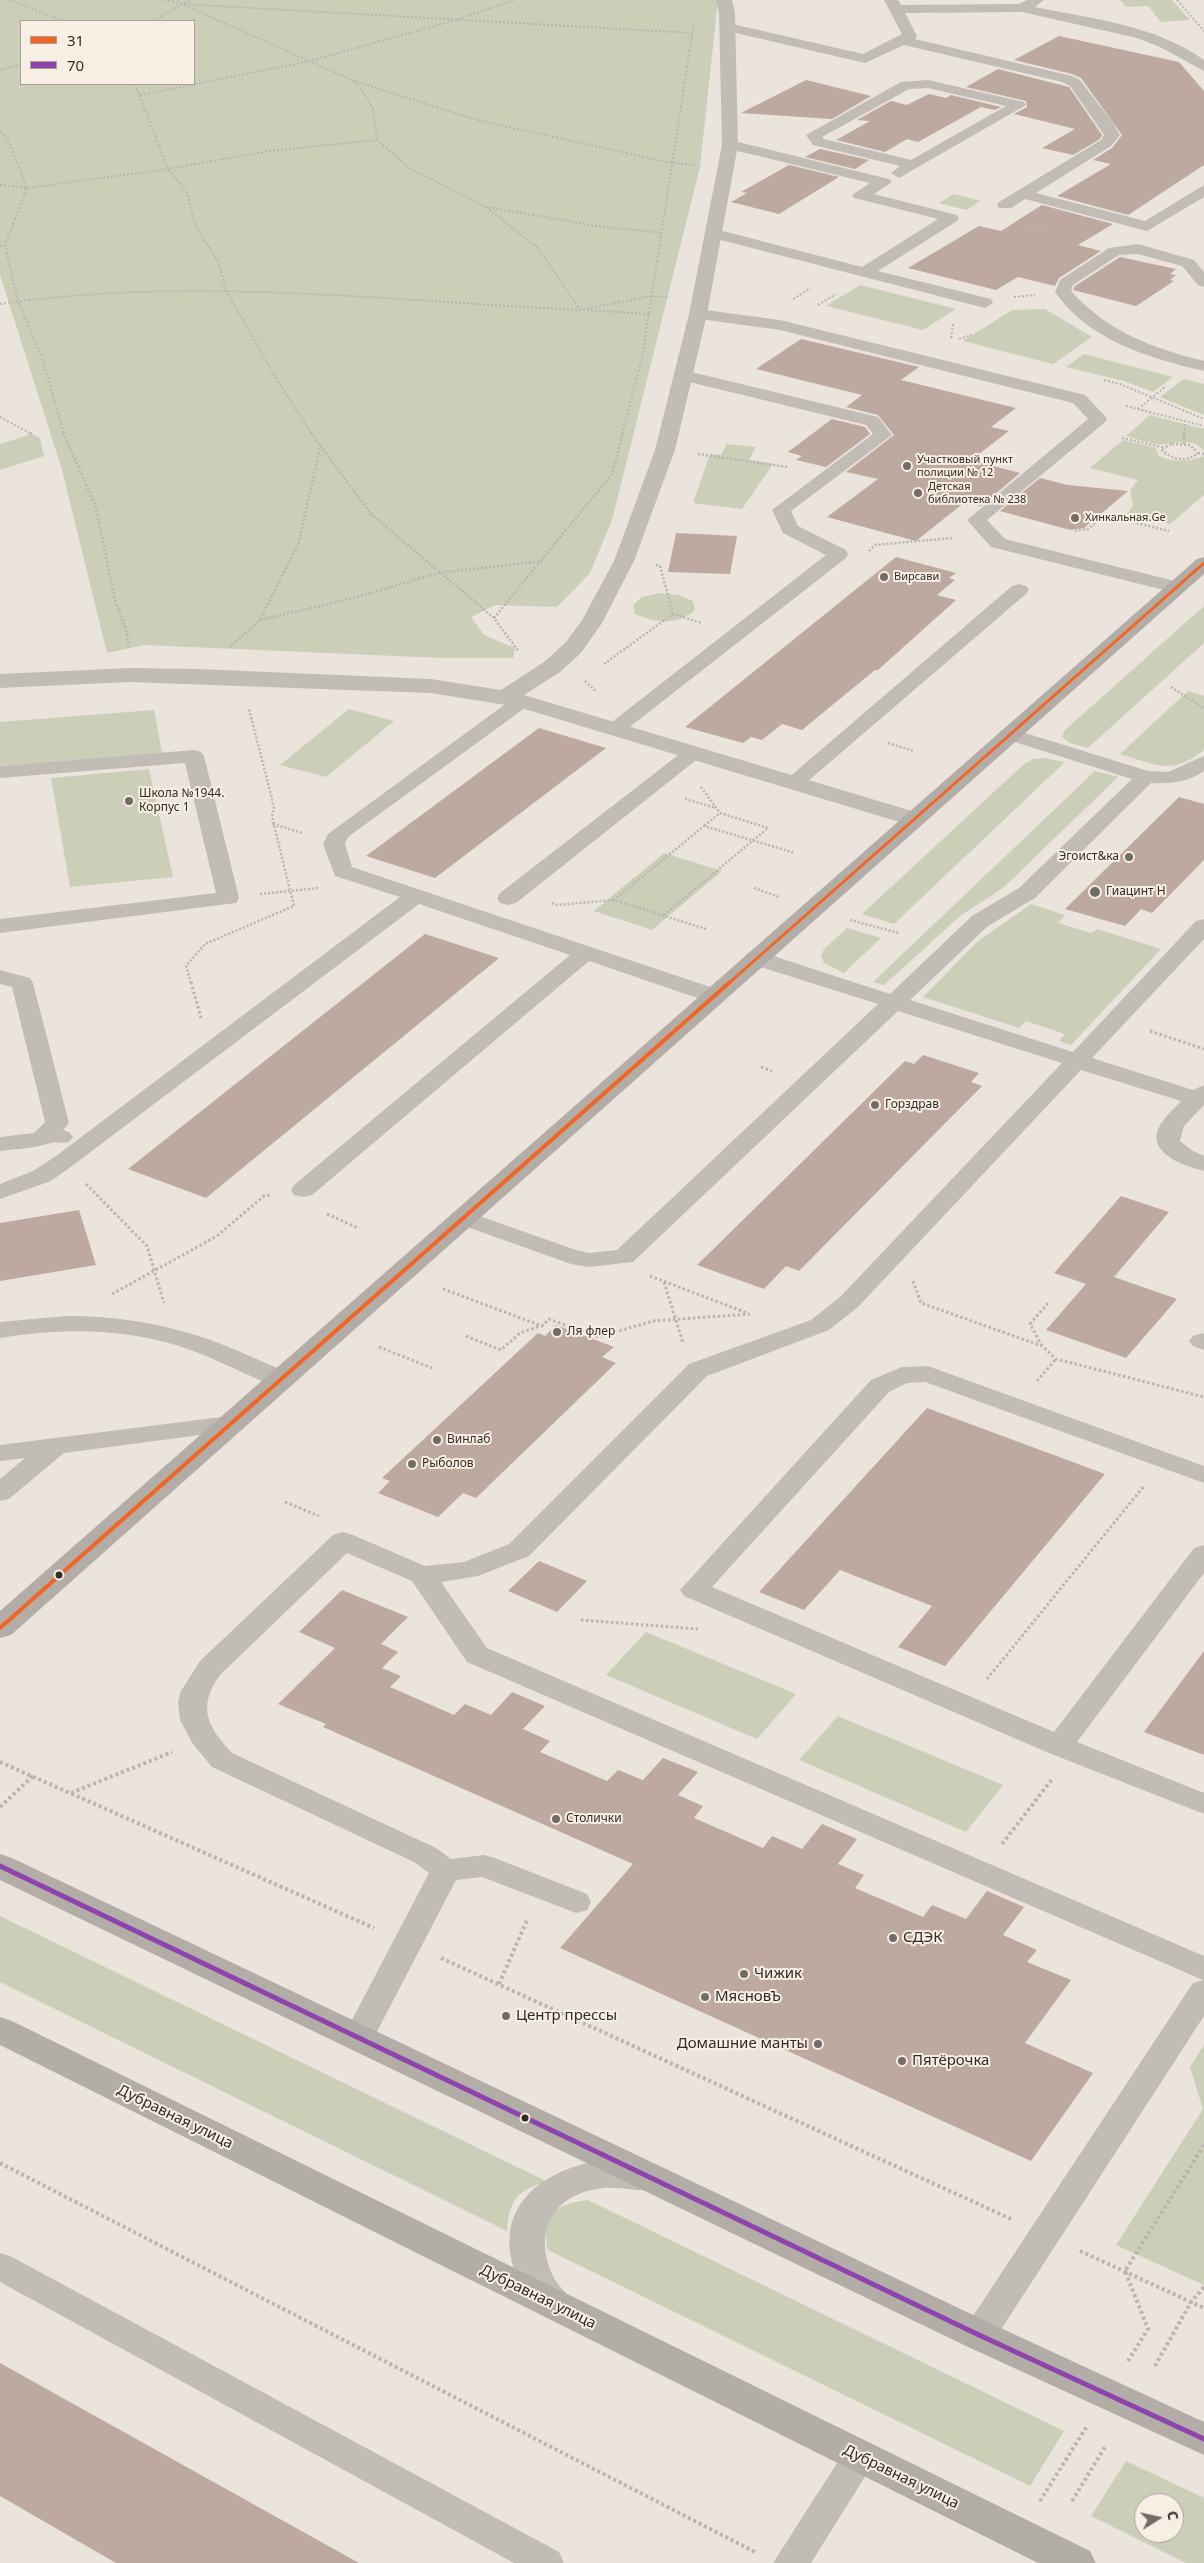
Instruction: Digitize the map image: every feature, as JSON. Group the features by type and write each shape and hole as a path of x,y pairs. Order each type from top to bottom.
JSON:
{"main road":[{"path":"0,1628 1204,563"},
{"path":"0,1866 657,2179 979,2335 1204,2439"},
{"name":"Дубравная улица","path":"0,2030 1076,2563"}],"street":[{"path":"514,699 538,676 552,667 573,648 591,623 624,561 665,450 700,306 715,234 730,145 728,31 724,0"},
{"path":"0,681 130,676 198,676 431,686 514,699 914,819"},
{"path":"557,2306 539,2286 531,2267 524,2238 529,2216 544,2200 567,2184 591,2178 628,2174 657,2179"}],"lane":[{"path":"1022,8 1037,0"},
{"path":"728,31 866,59 910,36 893,4 1022,8 1157,40 1180,50 1204,66"},
{"path":"902,40 1068,78 1075,83 1112,135 1106,143 1005,205"},
{"path":"864,272 950,218 860,196 1019,105 928,84 906,85 814,135 818,142 913,165"},
{"path":"730,145 884,182"},
{"path":"1023,194 1147,226 1204,190"},
{"path":"715,234 985,303"},
{"path":"1204,282 1188,263 1138,249 1122,250 1115,251 1066,283 1063,292 1072,303 1119,336 1154,354 1204,366"},
{"path":"700,306 780,324 1079,399 1098,419 976,520 998,543 1176,587"},
{"path":"615,729 839,554 790,529 781,510 883,435 872,421 683,375"},
{"path":"794,783 1019,590"},
{"path":"514,699 339,834 334,844 343,871 714,996"},
{"path":"1009,734 1146,777 1170,778 1187,773 1204,762"},
{"path":"508,898 693,753"},
{"path":"0,772 194,756 228,898 0,926"},
{"path":"465,1218 571,1257 589,1260 624,1257 980,921 1027,893 1146,777"},
{"path":"0,1192 42,1176 64,1161 416,896"},
{"path":"576,1902 484,1866 446,1870 425,1855 222,1760 202,1738 192,1713 194,1692 210,1668 343,1541 422,1575 468,1570 519,1550 698,1370 820,1325 849,1302 1204,926"},
{"path":"303,1190 586,952"},
{"path":"756,958 1076,1061 1200,1096 1169,1129 1168,1140 1172,1150 1184,1158 1204,1164"},
{"path":"0,977 22,983 57,1123 41,1139 0,1144"},
{"path":"47,1132 83,1146"},
{"path":"0,1330 57,1323 94,1322 174,1337 280,1379"},
{"path":"1204,1475 928,1374 902,1375 880,1386 694,1590 1060,1746 1204,1804"},
{"path":"0,1453 229,1424"},
{"path":"0,1493 56,1446"},
{"path":"1060,1746 1204,1554"},
{"path":"422,1575 477,1655 1204,1969"},
{"path":"359,2037 446,1870"},
{"path":"979,2335 1204,1991"},
{"path":"0,2266 546,2563"},
{"path":"774,2558 860,2456"}],"path":[{"path":"9,0 61,20"},
{"path":"164,0 182,4 455,20 692,33 728,31"},
{"path":"178,0 182,4 354,81 477,120 672,163 727,167"},
{"path":"155,20 188,0"},
{"path":"195,83 310,61 455,20 515,0"},
{"path":"1177,0 1204,31"},
{"path":"494,618 526,577 543,561 571,522 612,474 642,358 695,18"},
{"path":"0,70 20,64"},
{"path":"354,81 373,108 377,140 411,168 486,206 538,248 580,310"},
{"path":"136,85 168,169 187,193 195,225 218,262 227,292 274,375 320,447 371,514 438,573 494,618 538,676"},
{"path":"140,94 186,85"},
{"path":"0,131 9,142 27,188 5,245 18,301 43,361 64,435 95,504 115,600 127,633 130,676"},
{"path":"0,185 27,188 168,169 269,152 377,140"},
{"path":"486,206 597,226 662,233"},
{"path":"0,246 5,245"},
{"path":"0,304 133,292 227,292 649,314"},
{"path":"816,307 837,294"},
{"path":"1021,296 1037,295"},
{"path":"580,310 652,296 700,306"},
{"path":"972,335 951,341 953,324 985,303"},
{"path":"1079,399 1095,398 1204,426"},
{"path":"0,417 32,434"},
{"path":"1184,444 1185,421"},
{"path":"1198,453 1194,448 1184,444 1166,445 1162,447 1161,452 1177,459 1189,458 1198,453 1204,454"},
{"path":"198,676 260,620 299,542 320,447"},
{"path":"665,450 831,474"},
{"path":"1035,552 1058,532 1088,529 1104,515 1169,531"},
{"path":"839,554 867,552 875,545 990,534"},
{"path":"260,620 354,598 438,573 543,561"},
{"path":"661,572 673,614"},
{"path":"673,614 736,634"},
{"path":"598,667 673,614"},
{"path":"1171,687 1204,708"},
{"path":"614,900 720,813 768,828 664,915"},
{"path":"273,824 280,826"},
{"path":"704,826 795,853"},
{"path":"281,892 326,887"},
{"path":"754,888 780,897"},
{"path":"557,905 614,900 706,929"},
{"path":"849,920 899,933"},
{"path":"1116,1020 1204,1049"},
{"path":"64,1161 147,1246 174,1337"},
{"path":"57,1323 155,1272 217,1236 264,1196 303,1190"},
{"path":"624,1257 638,1271 798,1332"},
{"path":"880,1269 914,1281 920,1303 1042,1346"},
{"path":"664,1281 674,1318 687,1352 698,1370"},
{"path":"443,1289 542,1326"},
{"path":"1048,1303 1030,1324 1042,1346 1056,1360 1187,1391 1204,1397"},
{"path":"466,1336 501,1350 520,1333 542,1326 549,1319 598,1337 617,1329 674,1318 750,1314"},
{"path":"378,1347 432,1368"},
{"path":"1040,1377 1056,1360"},
{"path":"965,1705 1165,1460"},
{"path":"285,1502 326,1519"},
{"path":"581,1620 701,1630"},
{"path":"70,1793 160,1757"},
{"path":"0,1762 499,1984 1204,2308"},
{"path":"0,1807 33,1776"},
{"path":"1027,1812 1052,1780"},
{"path":"499,1984 529,1917"},
{"path":"1125,2271 1204,2145"},
{"path":"0,2163 774,2558"},
{"path":"1019,2535 1148,2330 1125,2271"},
{"path":"1155,2366 1191,2302 1204,2287"},
{"path":"1072,2501 1106,2447"}],"green space":[{"path":"0,0 718,0 700,167 612,520 590,573 557,607 495,605 471,617 484,635 515,648 513,658 441,658 144,645 107,653 62,470 0,275"},
{"path":"1120,0 1172,0 1190,20 1161,22 1148,6 1126,7"},
{"path":"954,194 981,201 966,210 939,203"},
{"path":"860,285 956,309 923,330 826,306"},
{"path":"1045,309 1092,337 1053,364 963,341 1012,310"},
{"path":"1084,354 1173,377 1153,392 1124,381 1066,367"},
{"path":"1184,379 1204,384 1204,415 1160,397"},
{"path":"1150,415 1204,429 1204,451 1194,443 1156,444 1126,436"},
{"path":"32,434 40,438 44,456 0,470 0,444"},
{"path":"1123,440 1156,448 1158,455 1170,460 1187,460 1204,456 1204,495 1170,524 1127,514 1133,506 1130,490 1138,480 1090,468"},
{"path":"727,444 756,447 749,460 773,464 742,509 693,503 710,454 721,455"},
{"path":"660,593 679,595 693,601 695,610 681,619 673,621 658,621 635,614 633,605 642,597"},
{"path":"1204,606 1204,643 1088,748 1070,743 1062,737 1065,730"},
{"path":"1188,691 1204,696 1204,750 1192,758 1173,766 1155,764 1120,754"},
{"path":"349,709 394,721 326,777 280,765"},
{"path":"154,710 162,753 0,766 0,722"},
{"path":"1044,758 1065,762 894,924 862,914 1024,764 1033,759"},
{"path":"149,769 173,877 70,887 51,778"},
{"path":"1095,771 1118,777 1003,888 960,916 884,985 873,982"},
{"path":"664,853 722,871 652,930 594,911"},
{"path":"1031,904 1065,915 1058,923 1091,933 1097,929 1161,949 1071,1045 1059,1041 1065,1034 1026,1021 1019,1028 923,997 977,942"},
{"path":"847,928 881,938 844,973 824,963 821,956 824,949"},
{"path":"646,1632 796,1694 757,1739 606,1675"},
{"path":"838,1716 1003,1785 966,1832 799,1760"},
{"path":"0,1916 548,2182 522,2192 510,2211 507,2231 0,1982"},
{"path":"1204,2045 1204,2285 1116,2245 1203,2109 1190,2067"},
{"path":"588,2200 1064,2431 1030,2486 548,2250 547,2228 553,2214 566,2205"},
{"path":"1126,2461 1204,2498 1204,2563 1186,2563 1146,2543 1184,2543 1184,2493 1134,2493 1134,2537 1091,2516"}],"building":[{"path":"1059,36 1179,62 1204,91 1204,165 1128,215 1057,196 1111,164 1093,160 1112,148 1122,135 1081,78 1072,74 1014,60"},
{"path":"998,69 1069,87 1102,135 1100,139 1073,155 1042,148 1075,129 1014,114 1027,107 1026,101 966,87"},
{"path":"806,80 871,96 832,119 741,113"},
{"path":"929,94 946,98 951,95 1001,107 995,110 981,107 918,142 907,139 885,152 836,140 870,121 857,120 891,101 907,105"},
{"path":"820,149 869,160 855,169 805,157"},
{"path":"789,165 839,177 779,214 731,202 747,193 741,192"},
{"path":"1042,205 1113,224 1078,245 1101,251 1059,278 1055,286 1018,277 996,290 908,268 979,226 1001,231"},
{"path":"1120,257 1176,269 1170,274 1176,275 1170,280 1174,281 1136,306 1073,290 1075,286"},
{"path":"801,339 919,367 901,380 1016,408 991,427 1009,431 971,460 1020,473 981,506 965,502 916,541 827,517 878,479 846,472 894,435 878,415 846,407 862,395 756,369"},
{"path":"832,419 865,427 870,434 826,467 796,460 802,456 788,452"},
{"path":"1040,478 1068,485 1128,491 1084,528 1070,530 1000,511"},
{"path":"676,533 737,536 730,574 668,572"},
{"path":"896,557 956,573 949,578 955,580 937,595 956,600 878,670 875,670 802,730 782,724 762,740 751,737 743,743 685,727"},
{"path":"539,728 606,748 435,878 366,856"},
{"path":"1179,797 1204,804 1204,860 1152,913 1141,909 1125,926 1065,909"},
{"path":"425,934 499,958 206,1198 128,1169"},
{"path":"923,1055 979,1073 971,1082 982,1086 799,1271 786,1266 764,1289 697,1265 905,1061 914,1064"},
{"path":"1121,1196 1169,1212 1114,1277 1177,1299 1126,1358 1046,1330 1086,1284 1054,1273"},
{"path":"79,1210 96,1265 0,1281 0,1223"},
{"path":"556,1325 614,1347 602,1357 616,1363 476,1498 463,1493 438,1517 378,1493 390,1481 382,1478 538,1333 545,1336"},
{"path":"927,1408 1105,1474 945,1666 898,1647 932,1606 840,1570 804,1610 759,1592"},
{"path":"539,1561 587,1581 557,1612 508,1591"},
{"path":"342,1590 408,1617 381,1644 398,1652 382,1668 401,1676 390,1687 454,1715 465,1704 491,1715 512,1692 545,1706 523,1729 550,1741 540,1752 607,1781 618,1770 643,1780 663,1758 698,1772 678,1795 703,1806 694,1818 763,1848 772,1836 802,1849 822,1824 857,1839 838,1864 864,1875 855,1888 923,1917 932,1905 966,1919 987,1891 1024,1907 1003,1935 1037,1950 1027,1962 1071,1980 1025,2043 1093,2073 1031,2161 560,1948 633,1864 323,1727 326,1724 278,1704 335,1648 299,1632"},
{"path":"1204,1651 1204,1755 1144,1732"},
{"path":"0,2363 359,2563 116,2563 0,2496"}],"transit line":[{"name":"31","path":"0,1628 1204,563"},
{"name":"70","path":"0,1866 979,2335 1204,2439"}],"place":[{"name":"Участковый пункт полиции № 12","path":"907,466"},
{"name":"Детская библиотека № 238","path":"918,493"},
{"name":"Хинкальная.Ge","path":"1075,518"},
{"name":"Вирсави","path":"884,577"},
{"name":"Школа №1944. Корпус 1","path":"129,801"},
{"name":"Эгоист&ка","path":"1129,857"},
{"name":"Гиацинт Н","path":"1095,892"},
{"name":"Горздрав","path":"875,1105"},
{"name":"Ля флер","path":"557,1332"},
{"name":"Винлаб","path":"437,1440"},
{"name":"Рыболов","path":"412,1464"},
{"name":"Столички","path":"556,1819"},
{"name":"СДЭК","path":"893,1938"},
{"name":"Чижик","path":"744,1974"},
{"name":"МясновЪ","path":"705,1997"},
{"name":"Центр прессы","path":"506,2016"},
{"name":"Домашние манты","path":"818,2044"},
{"name":"Пятёрочка","path":"902,2061"}]}
